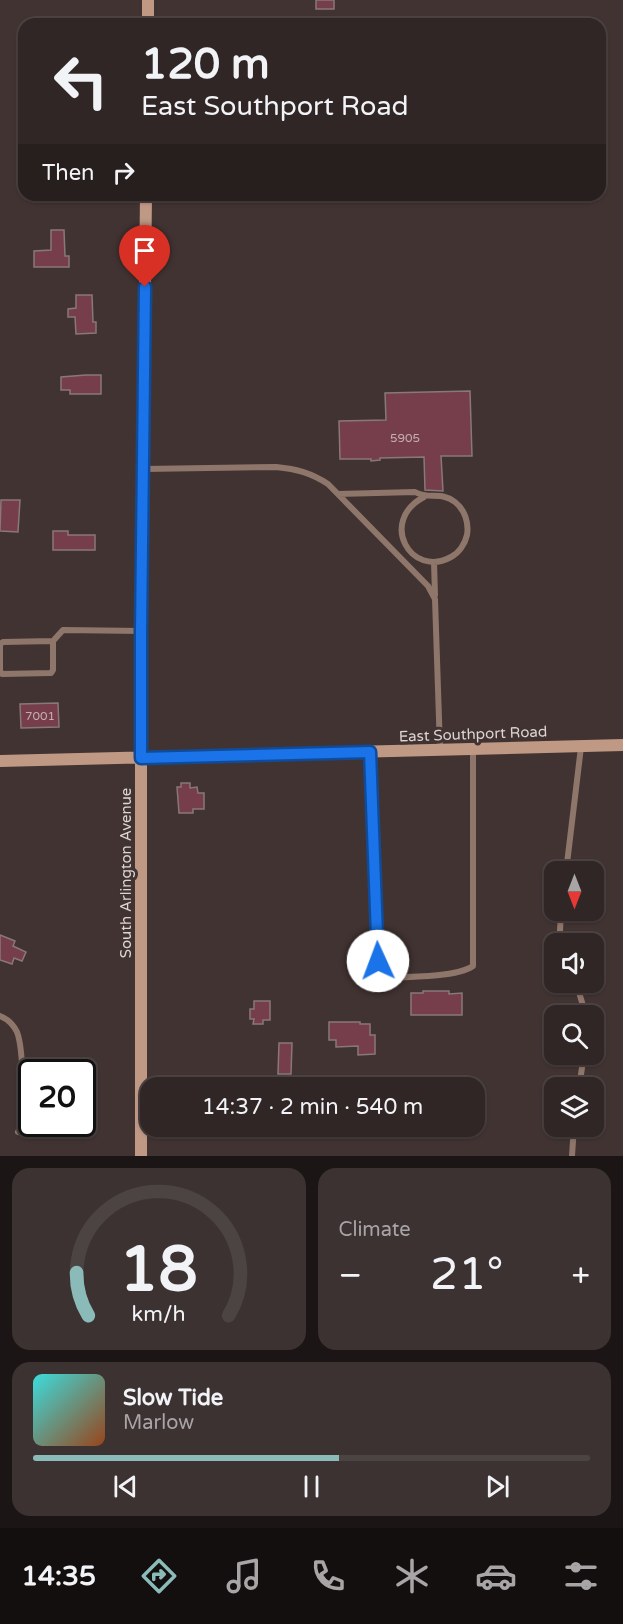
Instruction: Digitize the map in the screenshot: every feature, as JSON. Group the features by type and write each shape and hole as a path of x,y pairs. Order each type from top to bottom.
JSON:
{"main road":[{"path":"148,0 148,18"},
{"name":"South Arlington Avenue","path":"141,1156 141,631 146,201"},
{"name":"East Southport Road","path":"0,761 623,745"}],"lane":[{"path":"144,469 276,467 298,469 314,475 328,484 428,586 435,599"},
{"path":"338,494 416,492 424,497"},
{"path":"443,496 453,500 466,516 467,537 463,547 455,555 445,560 434,562 424,560 414,555 402,539 401,528 407,509 415,501 424,497 443,496"},
{"path":"434,562 440,750"},
{"path":"53,641 1,640 0,672 2,674 51,673 53,670 53,641 63,630 141,631"},
{"path":"567,861 581,746"},
{"path":"370,752 378,978 449,974 466,971 473,966 473,749"},
{"path":"0,1016 6,1018 18,1034 20,1059"},
{"path":"572,1156 573,1137"}],"building":[{"path":"316,0 334,0 334,9 316,9"},
{"path":"51,230 64,230 65,256 69,256 69,267 34,267 34,251 51,250"},
{"path":"76,295 92,295 93,322 96,322 96,333 76,334 75,317 68,317 68,309 76,308"},
{"path":"101,375 101,394 70,394 70,390 61,390 61,377"},
{"path":"470,391 472,456 441,456 443,491 425,490 424,457 380,458 380,460 371,461 371,459 340,459 339,421 386,420 385,393"},
{"path":"1,500 20,500 18,532 0,531"},
{"path":"53,531 68,531 68,535 95,535 95,550 53,550"},
{"path":"58,703 59,727 21,728 20,704"},
{"path":"181,783 190,783 190,788 197,787 198,793 204,793 204,809 193,809 193,813 179,813 177,787 181,787"},
{"path":"0,935 15,941 13,946 26,952 22,961 14,958 12,964 0,960"},
{"path":"423,991 462,993 462,1015 411,1015 411,993 423,993"},
{"path":"254,1001 270,1001 270,1020 263,1020 263,1024 253,1024 254,1019 250,1019 250,1009 254,1009"},
{"path":"329,1022 370,1024 370,1035 375,1035 375,1054 358,1055 358,1046 336,1047 336,1040 329,1040"},
{"path":"279,1043 292,1043 291,1074 278,1074"}],"route":[{"path":"145,287 141,758 370,752 378,961"}]}
